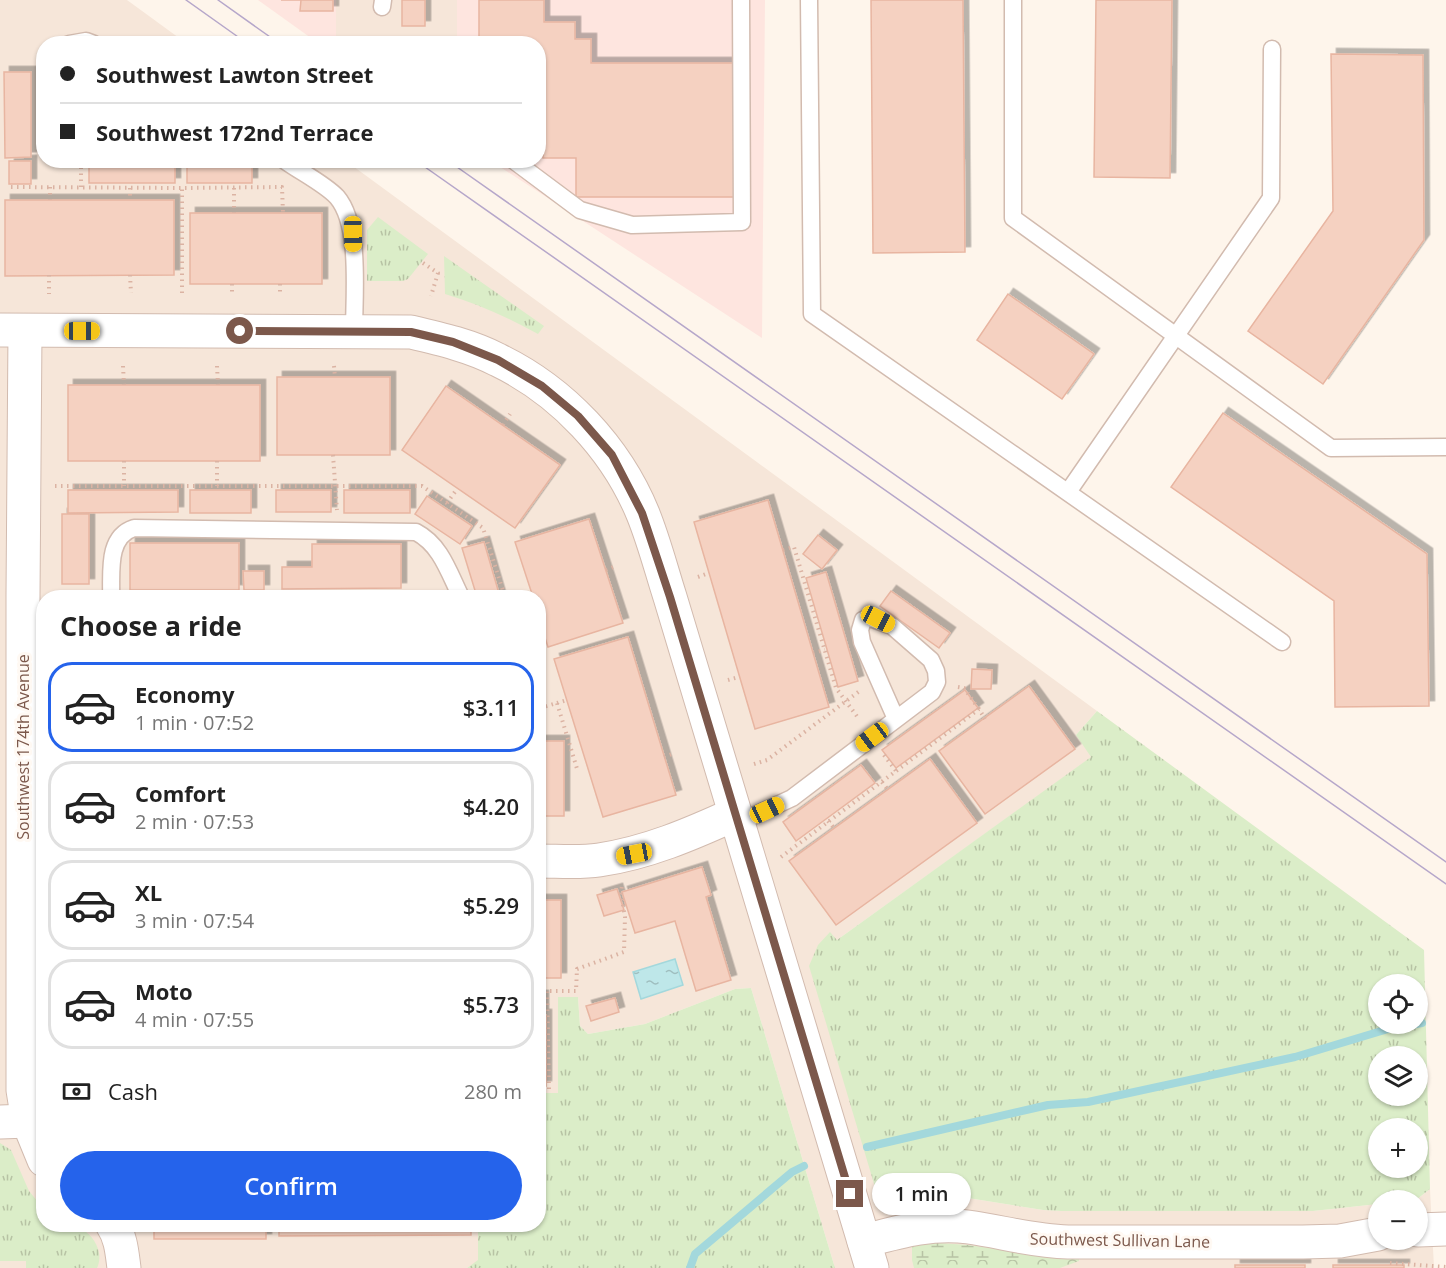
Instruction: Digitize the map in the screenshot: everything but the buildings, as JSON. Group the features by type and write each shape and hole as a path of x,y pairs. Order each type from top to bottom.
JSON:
{"street":[{"path":"12,330 411,332 453,342 498,360 542,386 578,416 612,455 642,513 670,597 868,1255"},
{"name":"Southwest 174th Avenue","path":"12,330 22,599 22,861 33,1034 23,1090 14,1122 36,1150"},
{"path":"546,861 596,861 634,854 737,819"},
{"name":"Southwest Sullivan Lane","path":"868,1255 911,1229 934,1225 967,1226 1040,1241 1068,1242 1340,1241 1368,1236"},
{"path":"1428,1230 1446,1229"},
{"path":"117,1232 122,1247 124,1268"}],"lane":[{"path":"524,168 580,210 632,225 742,222 741,0"},
{"path":"809,0 812,314 1282,642"},
{"path":"1013,0 1013,218 1331,448 1446,447"},
{"path":"1068,492 1271,198 1272,49"},
{"path":"296,168 335,195 347,213 353,234 354,332"},
{"path":"111,590 113,551 118,539 125,531 134,528 416,532 426,537 441,556 458,590"},
{"path":"737,819 792,798 932,692 937,682 936,671 931,660 892,626 870,618 863,620 860,630 862,642 896,719"}],"path":[{"path":"81,168 81,187"},
{"path":"11,187 282,187 283,213"},
{"path":"50,187 50,200"},
{"path":"130,188 130,200"},
{"path":"182,188 182,293"},
{"path":"234,188 234,213"},
{"path":"423,263 438,273 431,296"},
{"path":"49,275 49,294"},
{"path":"130,275 131,293"},
{"path":"232,284 232,293"},
{"path":"280,284 280,293"},
{"path":"123,366 124,385"},
{"path":"217,366 218,385"},
{"path":"334,366 335,377"},
{"path":"503,425 510,414"},
{"path":"333,455 337,486 338,531"},
{"path":"124,461 124,486"},
{"path":"217,461 217,486"},
{"path":"48,486 422,486 483,528 503,590"},
{"path":"447,503 457,489"},
{"path":"783,550 794,547 836,688 896,771"},
{"path":"606,570 616,566"},
{"path":"698,577 709,573"},
{"path":"813,653 825,650"},
{"path":"729,680 739,677"},
{"path":"754,764 767,760 878,678"},
{"path":"937,682 964,688 985,719"},
{"path":"546,705 567,700"},
{"path":"557,703 578,772"},
{"path":"781,856 979,709"},
{"path":"664,757 675,753"},
{"path":"882,782 888,790"},
{"path":"828,821 834,828"},
{"path":"546,1090 549,1090 547,991 576,991 577,969 624,952 625,918 622,884"}],"shaded area":[{"path":"0,0 127,0 176,36 36,36 36,168 356,168 1097,711 1076,735 1092,757 837,940 923,1196 968,1198 1061,1211 1313,1211 1368,1205 1368,1250 1428,1250 1428,1191 1430,1189 1434,1268 835,1268 751,988 735,989 645,1024 588,1034 580,1026 578,997 558,1093 546,1093 546,590 36,590 36,1232 478,1232 478,1261 467,1268 0,1268"},
{"path":"258,0 336,0 336,36 308,36"},
{"path":"336,0 457,0 457,36 336,36"},
{"path":"457,0 765,0 762,338 502,168 546,168 546,36 457,36"}],"green space":[{"path":"378,217 428,254 408,279 367,281 367,230"},
{"path":"444,256 544,326 538,334 492,311 445,294"},
{"path":"1097,711 1424,950 1425,974 1368,974 1368,1034 1426,1034 1426,1046 1368,1046 1368,1106 1428,1106 1430,1189 1428,1191 1368,1190 1368,1205 1313,1211 1061,1211 944,1196 892,1198 875,1187 809,966 818,945 830,932 837,940 1091,757 1076,735"},
{"path":"751,988 835,1268 467,1268 478,1260 478,1232 546,1232 546,1093 558,1093 558,997 578,997 580,1026 588,1034 645,1024 735,989"},
{"path":"0,1143 11,1150 29,1191 36,1200 36,1232 85,1232 99,1251 99,1261 97,1268 26,1268 26,1261 0,1261"},
{"path":"924,1242 968,1245 1033,1254 1033,1260 912,1260 912,1245"},
{"path":"1033,1254 1079,1257 1079,1261 1060,1268 914,1268 912,1260 1032,1260"}],"water":[{"path":"675,959 683,985 641,999 633,972"}],"waterway":[{"path":"867,1147 1048,1105 1088,1102 1295,1057 1371,1034"},
{"path":"690,1268 695,1254 792,1172 804,1166"}],"tram line":[{"path":"186,0 237,36"},
{"path":"218,0 269,36"},
{"path":"426,168 1446,884"},
{"path":"458,168 1446,862"}],"route":[{"path":"240,331 411,332 453,342 498,360 542,386 578,416 612,455 642,513 670,597 850,1194"}]}
